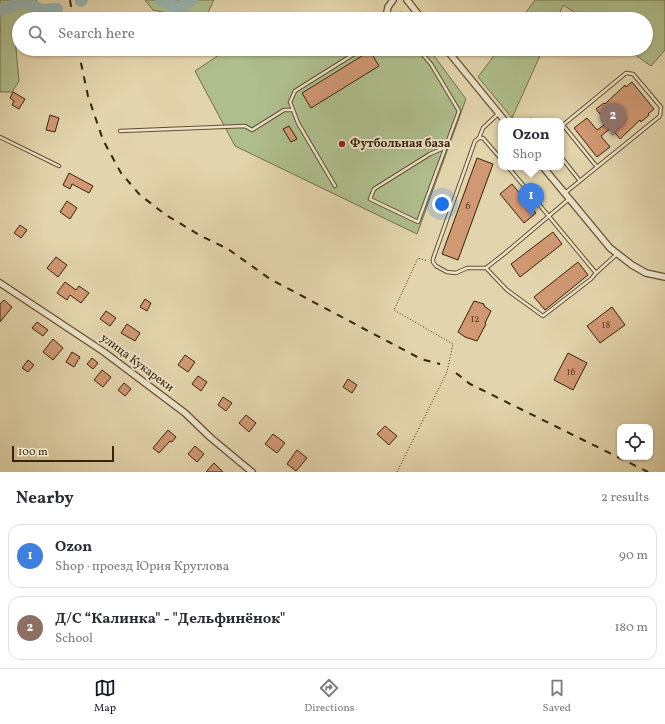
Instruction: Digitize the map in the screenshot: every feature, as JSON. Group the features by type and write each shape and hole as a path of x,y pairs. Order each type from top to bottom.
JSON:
{"street":[{"path":"387,12 388,7 393,0"},
{"path":"407,0 416,12"},
{"path":"452,56 503,118"},
{"path":"545,170 610,248 632,265 646,273 665,277"},
{"name":"улица Кукареки","path":"0,283 104,352 185,413 211,438 252,472"}],"lane":[{"path":"335,186 298,123 290,102 295,91 351,56"},
{"path":"424,56 431,64 460,111 418,222 370,199 374,189 430,154 446,146"},
{"path":"564,124 626,74 633,74 661,107 660,116 565,194"},
{"path":"120,131 245,126 252,130 284,110 293,110"},
{"path":"499,113 483,128 479,138 475,141 434,259 436,266 446,272 456,273 467,268 486,268 570,199"},
{"path":"564,126 597,167"},
{"path":"0,137 59,166"},
{"path":"479,138 486,141 498,155"},
{"path":"564,161 580,181"},
{"path":"510,170 596,273"},
{"path":"486,268 507,290 543,316 591,279 618,254"}],"path":[{"path":"397,472 447,372 453,344 394,310 418,258 434,262"}],"green space":[{"path":"0,0 37,0 31,12 12,12 12,56 17,56 19,81 12,92 0,92"},
{"path":"145,0 214,0 208,12 163,12 153,10"},
{"path":"535,0 665,0 665,50 651,66 637,56 653,56 653,12 574,12 563,5 560,12 526,12"},
{"name":"Футбольная база","path":"218,56 434,56 466,99 417,234 235,146 195,71"},
{"path":"494,56 540,56 512,118 478,77"}],"building":[{"path":"362,56 373,56 379,66 311,108 302,93"},
{"path":"632,82 654,109 620,139 611,128 601,136 610,147 597,157 574,128 587,118 597,130 607,123 596,109 604,103 605,104 625,85 626,87"},
{"path":"13,92 25,99 19,109 12,105 14,101 10,98"},
{"path":"50,115 59,118 55,132 46,130"},
{"path":"289,126 297,139 291,142 283,129"},
{"path":"477,158 493,164 458,260 442,254"},
{"path":"69,173 93,186 89,193 72,184 70,189 63,185"},
{"path":"512,184 536,213 524,223 500,194"},
{"path":"67,201 77,208 70,219 60,212"},
{"path":"20,225 27,230 21,238 14,233"},
{"path":"553,232 562,244 520,277 511,264"},
{"path":"56,257 67,265 58,277 47,268"},
{"path":"578,262 588,275 545,310 534,297"},
{"path":"65,282 76,290 79,286 89,293 81,303 70,295 67,300 57,293"},
{"path":"145,299 151,303 147,311 140,307"},
{"path":"4,300 12,307 0,322 0,304"},
{"path":"474,301 484,304 484,306 491,311 477,341 465,337 458,332"},
{"path":"612,307 625,325 600,343 587,326"},
{"path":"106,311 116,318 110,326 100,319"},
{"path":"37,322 48,330 43,336 32,328"},
{"path":"127,324 140,333 135,341 121,333"},
{"path":"53,339 63,348 53,360 43,352"},
{"path":"72,352 80,357 74,367 66,362"},
{"path":"568,353 587,363 573,390 554,380"},
{"path":"185,355 195,362 188,372 178,365"},
{"path":"92,358 98,363 93,369 87,364"},
{"path":"28,360 34,365 28,372 22,368"},
{"path":"102,370 111,377 103,387 94,380"},
{"path":"198,376 207,382 201,391 192,384"},
{"path":"348,379 357,385 352,393 343,387"},
{"path":"124,383 131,389 125,396 118,390"},
{"path":"223,397 232,403 226,411 218,405"},
{"path":"246,415 256,423 249,432 239,423"},
{"path":"385,426 397,436 389,445 377,434"},
{"path":"168,430 176,437 159,453 153,448"},
{"path":"273,434 285,443 277,453 265,444"},
{"path":"195,446 204,454 197,462 188,454"},
{"path":"297,450 307,458 296,471 287,464"},
{"path":"214,463 223,472 206,472"}],"waterway":[{"path":"161,0 178,8 192,0"},
{"path":"0,10 26,2 41,10 57,9"}],"railway":[{"path":"70,0 72,12"},
{"path":"79,56 88,96 103,140 121,173 140,195 166,215 201,236 228,249 270,279 421,359 440,364"},
{"path":"456,373 470,384 648,472"}],"place":[{"name":"Д/С “Калинка\" - \"Дельфинёнок\"","path":"613,136"},
{"name":"Футбольная база","path":"342,144"},
{"name":"Ozon","path":"531,216"}]}
